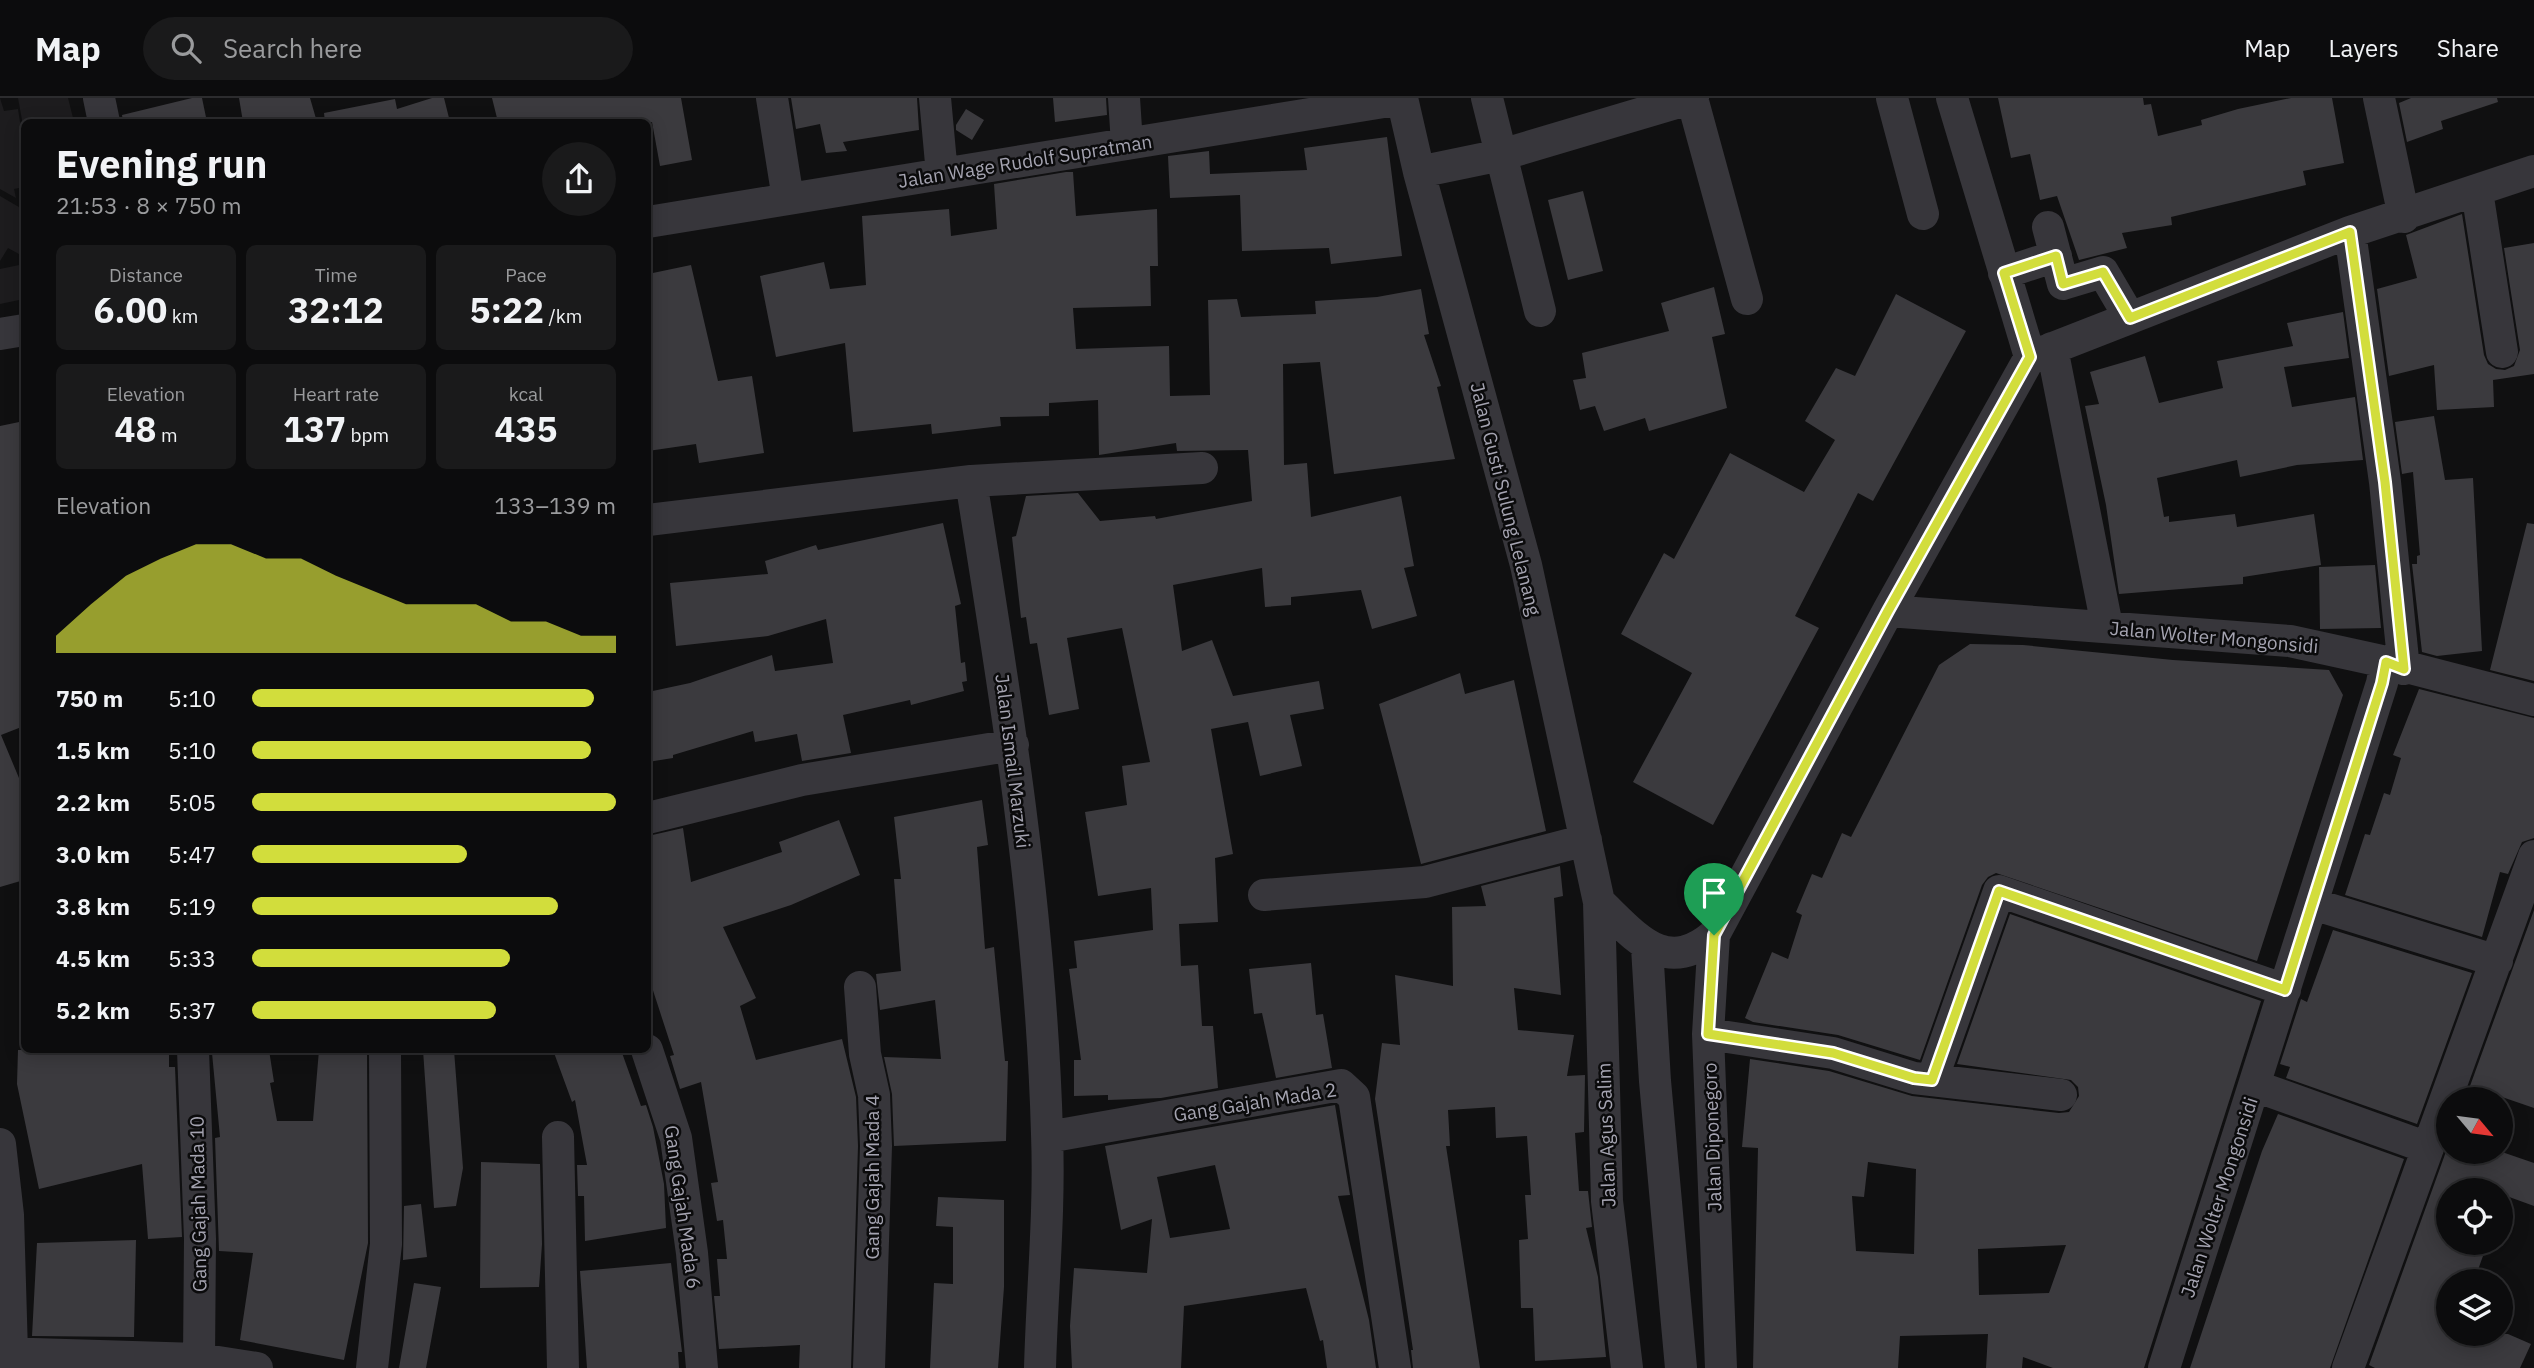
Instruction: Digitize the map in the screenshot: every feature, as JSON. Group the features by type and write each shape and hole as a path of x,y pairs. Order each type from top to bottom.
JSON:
{"street":[{"path":"99,98 103,119"},
{"path":"772,98 788,199"},
{"path":"935,98 942,174"},
{"path":"1124,98 1126,144"},
{"path":"1487,98 1540,311"},
{"path":"1419,172 1501,155 1693,98 1747,299"},
{"path":"1892,98 1923,214"},
{"path":"1952,98 2004,273 2041,353 2107,626"},
{"path":"2379,98 2404,217"},
{"name":"Jalan Wage Rudolf Supratman","path":"651,222 1402,99"},
{"name":"Jalan Gusti Sulung Lelanang","path":"1402,99 1419,172 1525,565 1600,902"},
{"path":"2041,353 2350,232 2404,217 2534,172"},
{"path":"2477,191 2502,352"},
{"path":"2350,232 2385,482 2395,665 2534,700"},
{"path":"2004,273 2052,241 2063,284 2103,272 2130,318"},
{"path":"0,334 21,330"},
{"name":"Jalan Diponegoro","path":"1721,1368 1708,1034 1714,935 1888,611 2041,353"},
{"path":"651,520 971,481 1202,468"},
{"name":"Jalan Ismail Marzuki","path":"971,481 1013,745 1040,986 1048,1137 1040,1368"},
{"name":"Jalan Wolter Mongonsidi","path":"1888,611 2290,641 2395,665 2382,683 2164,1368"},
{"path":"651,817 803,780 1013,745"},
{"path":"1264,895 1424,882 1586,840"},
{"path":"2348,1368 2534,856"},
{"path":"1932,1080 1999,891 2285,990"},
{"path":"1600,902 1647,947 1661,952 1682,952 1699,948 1714,935"},
{"name":"Jalan Agus Salim","path":"1600,902 1607,1201 1627,1368"},
{"path":"2313,904 2497,961"},
{"path":"1647,947 1655,1081 1681,1368"},
{"name":"Gang Gajah Mada 4","path":"860,987 864,1054 874,1094 876,1146 869,1368"},
{"path":"1708,1034 1833,1053 1914,1078 2061,1095"},
{"name":"Gang Gajah Mada 10","path":"193,1053 200,1227 199,1359"},
{"path":"372,1368 386,1244 385,1053"},
{"name":"Gang Gajah Mada 6","path":"648,1053 676,1138 692,1253 702,1368"},
{"name":"Gang Gajah Mada 2","path":"1048,1137 1341,1085 1349,1089 1354,1097 1395,1368"},
{"path":"2255,1086 2428,1148"},
{"path":"558,1137 563,1368"},
{"path":"0,1144 8,1215 6,1353 131,1362 199,1359 257,1368"}],"shaded area":[{"path":"0,98 4,111 18,109 21,128 21,188 14,189 16,198 0,189"},
{"path":"18,98 68,98 73,119 22,119"},
{"path":"0,196 21,208 21,250 19,254 8,248 0,261"},
{"path":"21,265 21,300 0,304 0,269"}],"building":[{"path":"202,98 206,119 123,119 122,115"},
{"path":"239,98 310,98 316,119 242,119"},
{"path":"432,98 444,98 449,119 325,119 324,113 395,99 397,109"},
{"path":"492,98 681,98 692,160 660,166 651,119 497,119"},
{"path":"791,98 917,98 919,130 843,142 847,151 826,153 820,124 796,129"},
{"path":"1053,98 1106,98 1107,115 1055,122"},
{"path":"1998,98 2143,98 2144,105 2151,104 2158,136 2202,125 2201,120 2238,109 2291,98 2332,98 2344,163 2303,171 2306,185 2171,217 2172,225 2122,233 2127,248 2079,260 2057,196 2040,200 2030,154 2011,158"},
{"path":"2411,98 2497,98 2498,102 2441,121 2443,129 2407,142 2399,103"},
{"path":"966,109 984,120 972,140 956,130 956,125"},
{"path":"1387,137 1402,256 1331,264 1329,248 1242,251 1240,195 1170,198 1168,156 1209,151 1210,174 1307,170 1304,148"},
{"path":"1073,172 1076,216 1157,209 1158,266 1150,266 1151,306 1073,308 1076,349 1169,346 1170,396 1210,395 1208,300 1237,299 1241,317 1316,314 1315,301 1377,297 1421,289 1429,334 1424,335 1441,386 1437,387 1455,459 1334,474 1320,362 1283,364 1284,465 1307,463 1311,517 1401,496 1414,566 1404,568 1417,616 1372,629 1361,590 1291,597 1291,605 1265,607 1262,568 1173,585 1182,651 1212,640 1233,696 1319,681 1324,709 1290,715 1302,766 1260,776 1248,722 1211,729 1233,854 1215,858 1218,922 1179,924 1181,966 1198,965 1202,1026 1213,1026 1218,1088 1161,1098 1108,1100 1108,1095 1074,1096 1074,1060 1081,1060 1069,969 1077,968 1074,941 1153,930 1151,888 1098,896 1085,812 1127,805 1122,766 1150,762 1122,628 1067,638 1079,709 1049,715 1037,643 1030,644 1026,617 1021,618 1012,537 1016,536 1026,496 1078,493 1100,521 1155,516 1156,519 1252,501 1248,450 1177,451 1176,443 1099,455 1098,400 1049,403 1049,416 1000,417 1001,426 932,434 931,424 853,432 845,343 776,357 760,276 824,262 830,289 866,285 862,216 949,209 951,236 997,229 994,184"},
{"path":"1583,191 1603,271 1568,280 1548,200"},
{"path":"2462,214 2484,355 2488,364 2496,369 2505,370 2514,366 2520,350 2504,248 2534,243 2534,374 2493,380 2494,407 2437,410 2434,365 2389,376 2377,289 2417,278 2406,235"},
{"path":"691,265 718,381 752,376 764,453 699,463 696,444 651,451 651,273"},
{"path":"1714,287 1725,334 1712,337 1727,408 1649,431 1645,418 1604,431 1595,406 1580,410 1573,380 1586,378 1582,353 1669,331 1661,303"},
{"path":"1896,294 1966,331 1873,501 1858,493 1795,616 1819,628 1713,825 1633,782 1692,673 1621,634 1664,553 1674,559 1730,453 1804,492 1835,440 1805,421 1836,368 1855,376"},
{"path":"2343,312 2349,358 2284,367 2292,407 2355,397 2363,460 2297,465 2240,477 2237,460 2157,478 2164,517 2169,516 2169,522 2235,514 2237,527 2314,514 2321,565 2243,577 2243,584 2119,594 2106,505 2085,406 2099,404 2090,372 2145,356 2159,403 2223,388 2217,361 2293,346 2287,323"},
{"path":"2434,416 2445,480 2473,478 2482,651 2437,656 2422,652 2412,564 2417,564 2417,556 2420,555 2413,472 2402,474 2395,422"},
{"path":"21,422 21,727 1,735 21,783 21,881 0,887 0,426"},
{"path":"943,523 961,604 955,606 961,663 965,662 967,681 962,682 964,691 911,705 910,700 843,715 851,753 802,761 797,734 755,742 753,731 673,755 673,758 651,762 651,691 690,683 772,655 775,671 833,663 826,619 768,636 676,646 670,583 768,574 765,561 816,545 818,550"},
{"path":"2527,523 2534,524 2534,681 2490,670"},
{"path":"2375,565 2381,628 2320,629 2319,567"},
{"path":"1970,644 2023,645 2173,660 2329,670 2343,695 2257,961 1996,873 1988,877 1982,885 1920,1060 1838,1035 1753,1022 1745,1018 1772,952 1788,959 1802,915 1796,912 1812,874 1822,878 1842,833 1851,837 1939,665"},
{"path":"1460,673 1465,694 1514,680 1546,831 1421,864 1379,704"},
{"path":"2419,689 2534,718 2534,838 2522,842 2508,874 2500,872 2482,937 2345,895 2365,834 2370,835 2384,793 2390,795 2401,758 2393,755"},
{"path":"982,800 988,845 977,847 985,949 994,947 1005,1061 1008,1061 1006,1141 894,1146 892,1094 884,1057 941,1059 935,1000 880,1010 876,974 901,971 894,879 901,879 894,817"},
{"path":"839,820 860,875 791,905 723,927 756,998 740,1006 756,1060 842,1039 856,1097 858,1146 851,1368 799,1368 800,1345 719,1349 714,1296 720,1296 717,1259 727,1259 723,1220 717,1221 711,1183 718,1182 701,1082 680,1089 670,1056 674,1055 651,984 651,835 683,828 691,882 782,852 779,842"},
{"path":"1560,866 1563,896 1554,898 1561,995 1514,988 1518,1030 1574,1035 1567,1076 1585,1075 1584,1132 1575,1133 1579,1191 1588,1191 1592,1227 1586,1228 1598,1277 1606,1357 1535,1361 1533,1308 1521,1308 1519,1240 1528,1239 1525,1195 1531,1195 1527,1136 1496,1138 1495,1107 1448,1110 1450,1146 1446,1146 1480,1368 1413,1368 1413,1350 1375,1099 1382,1043 1400,1045 1395,975 1453,986 1452,907 1486,906 1481,886"},
{"path":"2534,910 2534,1108 2513,1101 2513,1087 2470,1086"},
{"path":"2010,914 2261,1001 2144,1368 2053,1368 2023,1357 2022,1368 1986,1368 1988,1334 1900,1336 1898,1368 1753,1368 1758,1148 1742,1147 1750,1059 1829,1071 1912,1096 2059,1113 2069,1112 2079,1096 2078,1087 2071,1080 1957,1064","holes":["1868,1162 1916,1169 1914,1254 1856,1251 1852,1196 1864,1197","2066,1245 2049,1293 1979,1295 1978,1249"]},
{"path":"2333,930 2472,973 2417,1124 2286,1078 2290,1067 2280,1064 2301,999 2307,1002"},
{"path":"1311,963 1316,1015 1323,1014 1332,1068 1276,1078 1262,1013 1254,1014 1249,969"},
{"path":"18,1050 21,1050 21,1053 169,1053 169,1067 175,1067 182,1237 148,1239 142,1164 39,1189 17,1084"},
{"path":"212,1053 269,1053 274,1082 270,1083 277,1121 313,1121 319,1053 367,1053 368,1243 344,1360 240,1340 253,1253 219,1251 215,1138 220,1137"},
{"path":"423,1053 454,1053 463,1168 456,1206 434,1208"},
{"path":"554,1053 622,1053 641,1106 646,1105 653,1127 664,1184 666,1228 585,1241 584,1196 578,1196 577,1165 587,1165 575,1100 572,1102"},
{"path":"1335,1105 1350,1195 1338,1196 1369,1320 1376,1368 1327,1368 1323,1340 1320,1341 1306,1288 1184,1306 1181,1368 1072,1368 1070,1326 1074,1268 1147,1273 1152,1219 1121,1230 1105,1146","holes":["1215,1165 1230,1229 1170,1238 1157,1177"]},
{"path":"2278,1114 2404,1159 2330,1368 2190,1368 2262,1151"},
{"path":"2513,1156 2534,1163 2534,1206 2513,1198 2513,1178 2436,1178 2442,1164 2513,1164"},
{"path":"481,1162 540,1164 542,1244 539,1287 480,1288"},
{"path":"2436,1179 2436,1255 2483,1255 2478,1269 2436,1269 2436,1346 2513,1346 2513,1336 2531,1344 2520,1368 2375,1368 2369,1365"},
{"path":"938,1197 1004,1200 1004,1287 998,1368 930,1368 934,1283 953,1284 953,1227 936,1226"},
{"path":"421,1204 427,1257 403,1260 404,1206"},
{"path":"136,1240 134,1337 32,1336 37,1243"},
{"path":"671,1263 682,1352 678,1352 679,1368 587,1368 580,1271"},
{"path":"414,1283 441,1287 426,1368 399,1368"}],"route":[{"path":"2350,232 2385,482 2404,669 2386,662 2382,683 2285,990 1999,891 1932,1080 1914,1078 1833,1053 1756,1039 1708,1034 1714,935 1888,611 2030,357 2004,273 2056,256 2063,284 2103,272 2130,318 2350,232"}]}
